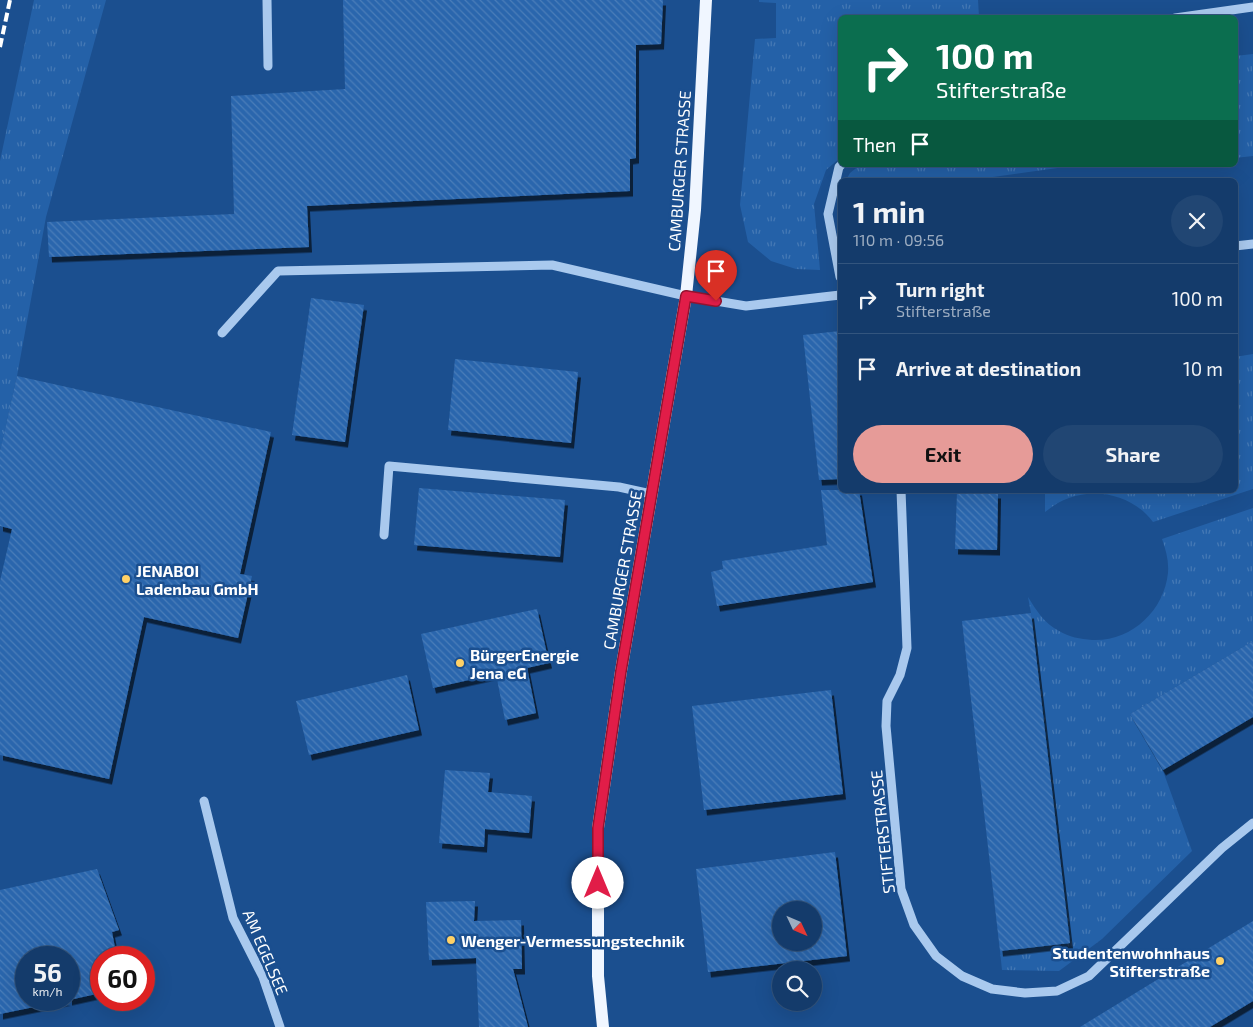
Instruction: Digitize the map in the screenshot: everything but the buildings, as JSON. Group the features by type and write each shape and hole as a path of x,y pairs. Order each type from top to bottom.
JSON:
{"main road":[{"name":"CAMBURGER STRASSE","path":"603,1027 598,976 598,828 621,671 686,296 694,210 706,0"}],"street":[{"path":"267,0 268,66"},
{"path":"1196,15 1253,7"},
{"path":"838,266 828,214 839,167"},
{"path":"1238,246 1253,244"},
{"path":"222,333 278,271 552,265 686,296 746,306 838,295"},
{"path":"384,535 389,466 618,487 651,494"},
{"name":"STIFTERSTRASSE","path":"901,493 907,648 900,675 887,700 886,726 901,889 914,925 936,956 962,976 992,989 1025,993 1057,991 1089,976 1222,848 1253,823"},
{"name":"AM EGELSEE","path":"204,800 233,918 263,976 280,1027"}],"green space":[{"path":"34,0 106,0 46,217 17,376 0,451 0,161"},
{"path":"759,0 978,0 979,15 838,15 838,160 826,170 814,204 820,270 796,269 771,261 748,242 740,205 755,39 776,38 776,3 759,2"},
{"path":"1253,54 1253,156 1238,158 1238,56"},
{"path":"858,167 1065,167 985,178 847,178"},
{"path":"1253,354 1253,489 1153,522 1145,513 1126,500 1115,496 1092,493 1238,493 1238,356"},
{"path":"1045,493 1092,493 1069,498 1045,512"},
{"path":"1253,508 1253,641 1130,714 1163,771 1192,851 1102,939 1059,971 1002,970 1000,951 1070,942 1028,597 1045,620 1054,628 1067,635 1092,640 1120,636 1143,622 1160,600 1168,573 1167,556 1162,539"}],"railway":[{"path":"0,47 10,0"}],"place":[{"name":"JENABOI Ladenbau GmbH","path":"126,579"},
{"name":"BürgerEnergie Jena eG","path":"460,663"},
{"name":"Wenger-Vermessungstechnik","path":"451,940"},
{"name":"Studentenwohnhaus Stifterstraße","path":"1220,961"}],"route":[{"path":"598,883 598,828 621,671 686,296 716,301"}]}
